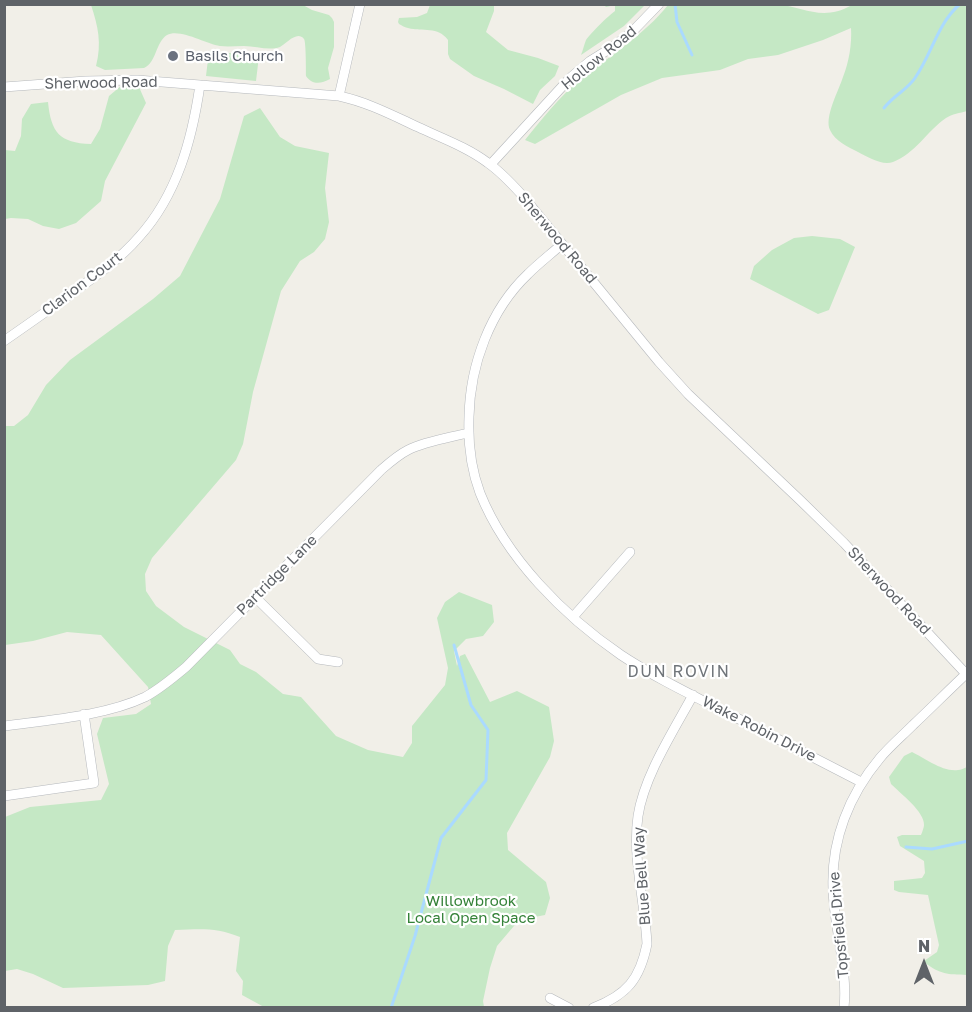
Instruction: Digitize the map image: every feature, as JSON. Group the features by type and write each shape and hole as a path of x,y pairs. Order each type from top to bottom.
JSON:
{"street":[{"path":"339,96 360,4"},
{"name":"Hollow Road","path":"491,164 570,78 590,61 631,33 659,4"},
{"name":"Sherwood Road","path":"4,87 120,80 339,96 369,105 429,132 491,164 522,195 688,394 831,531 967,675"},
{"name":"Clarion Court","path":"4,341 114,263 139,238 157,214 180,169 195,117 200,85"},
{"name":"Wake Robin Drive","path":"562,244 527,275 496,315 477,361 471,383 468,433 474,471 490,514 523,564 546,591 602,641 647,671 861,782"},
{"name":"Partridge Lane","path":"4,726 107,711 144,697 158,689 186,667 395,458 409,449 426,443 468,433"},
{"path":"573,617 630,552"},
{"path":"255,597 318,659 338,662"},
{"name":"Topsfield Drive","path":"844,1008 844,984 834,909 832,873 840,828 861,782 882,756 967,675"},
{"name":"Blue Bell Way","path":"593,1008 620,995 630,985 639,972 644,957 646,928 637,851 638,814 651,776 693,695"},
{"path":"4,796 94,783 84,714"},
{"path":"550,998 569,1008"}],"green space":[{"path":"776,4 822,13 841,10 852,5 967,5 967,111 946,118 908,154 893,162 884,163 875,160 842,143 830,130 829,118 848,59 851,28 778,55 748,59 720,70 662,78 621,95 535,144 525,140 573,86 638,35 668,5"},
{"path":"91,5 303,5 329,15 334,22 334,47 328,68 330,79 317,83 306,76 305,41 298,36 280,47 267,48 220,46 179,33 172,33 163,38 151,61 144,68 105,70 96,66 99,50 98,35"},
{"path":"430,5 494,5 486,32 508,50 559,66 555,76 540,90 533,104 474,76 450,59 448,40 440,33 407,28 399,24 399,18 417,17 427,13"},
{"path":"615,5 645,5 624,26 581,55 586,40 615,11"},
{"path":"209,51 259,56 256,81 206,76"},
{"path":"122,85 139,87 146,103 105,181 101,201 76,223 59,229 43,226 28,219 5,219 5,150 15,151 21,136 22,119 31,104 48,102 51,121 59,134 71,141 91,144 100,129 109,96"},
{"name":"Willowbrook Local Open Space","path":"260,108 280,137 295,146 329,153 325,188 329,222 325,239 314,252 300,261 281,291 253,392 243,444 236,460 152,558 145,574 146,591 156,606 184,627 230,650 240,664 256,672 283,694 301,697 336,736 368,750 403,757 412,743 412,726 445,685 448,668 437,618 445,602 459,592 492,605 494,622 483,636 466,639 454,651 457,666 460,656 465,654 490,702 517,691 549,707 554,741 550,757 507,833 508,850 546,882 550,898 545,915 519,920 497,946 490,968 483,1001 484,1007 264,1007 242,995 243,981 236,971 240,937 208,929 175,930 168,946 165,981 148,985 63,988 17,969 5,971 5,817 30,807 101,800 109,784 97,734 103,718 136,714 151,704 148,687 101,635 67,632 33,641 5,645 4,426 14,426 28,415 46,385 70,360 153,299 180,276 220,199 244,116"},
{"path":"812,236 840,239 855,247 829,310 818,314 750,279 754,266 772,250 794,238"},
{"path":"912,752 946,769 959,770 967,767 967,975 944,973 924,962 937,952 939,945 928,895 894,890 894,881 922,878 925,873 924,861 900,846 897,837 921,835 924,826 921,814 891,784 889,777 904,756"}],"waterway":[{"path":"675,4 677,22 692,55"},
{"path":"884,108 915,78 940,30 960,4"},
{"path":"391,1008 415,936 441,838 486,780 488,730 471,705 454,645"},
{"path":"906,847 932,849 968,841"}],"place":[{"name":"Basils Church","path":"173,56"}],"district":[{"name":"DUN ROVIN","path":"679,672"}]}
